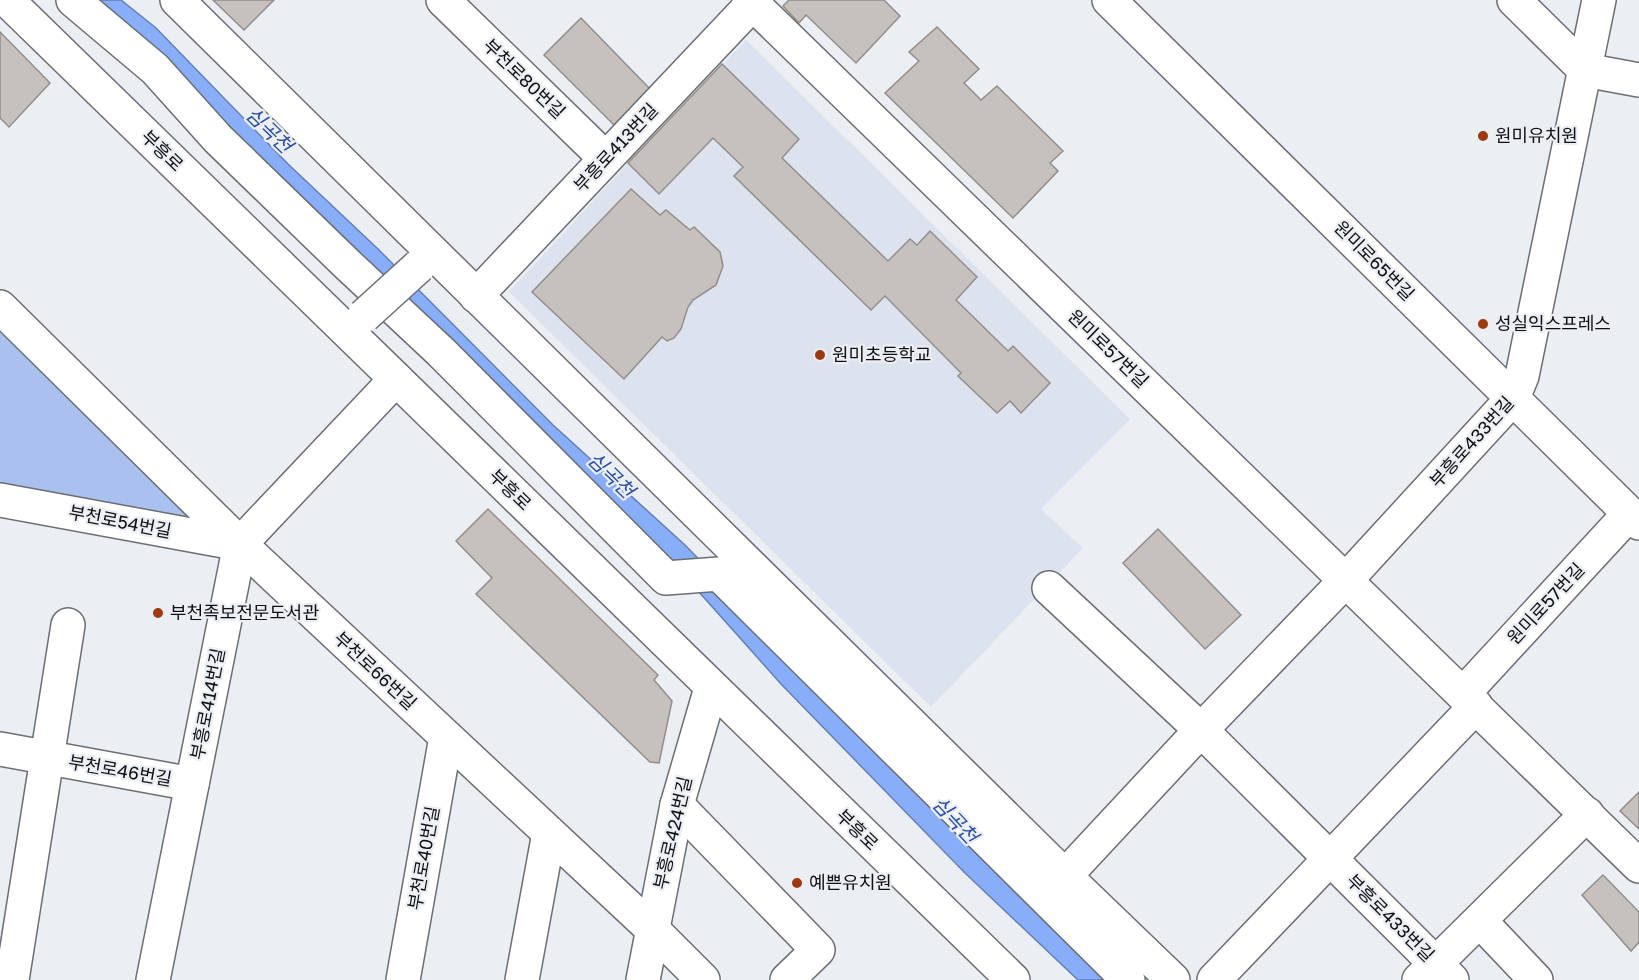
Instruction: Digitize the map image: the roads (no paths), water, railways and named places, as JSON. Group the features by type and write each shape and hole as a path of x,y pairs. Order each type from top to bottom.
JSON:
{"street":[{"name":"부흥로","path":"7,0 356,324 396,379 1013,980"},
{"path":"73,0 155,69 218,139 441,352 666,578 719,574 1128,980"},
{"path":"177,0 426,260 476,296 1173,980"},
{"name":"부천로80번길","path":"443,0 605,158"},
{"name":"원미로65번길","path":"1109,0 1634,518"},
{"path":"1514,0 1585,70 1639,80"},
{"name":"부흥로433번길","path":"1065,876 1201,730 1346,580 1513,398 1522,376 1599,0"},
{"name":"부흥로413번길","path":"476,296 753,1"},
{"name":"원미로57번길","path":"753,1 1639,866"},
{"path":"356,324 426,260"},
{"name":"부천로66번길","path":"0,307 240,544 652,929 703,980"},
{"path":"240,544 396,379"},
{"name":"부천로54번길","path":"0,500 240,544"},
{"name":"원미로57번길","path":"1330,859 1469,700 1634,518"},
{"name":"부흥로414번길","path":"153,980 240,544"},
{"name":"부흥로433번길","path":"1049,588 1201,730 1330,859 1436,975"},
{"name":"부천로46번길","path":"48,758 68,625"},
{"name":"부흥로424번길","path":"643,980 677,805 711,688"},
{"name":"부천로40번길","path":"403,980 446,737"},
{"name":"부천로46번길","path":"0,749 192,784"},
{"path":"12,980 48,758"},
{"path":"677,805 818,950 786,980"},
{"path":"1436,975 1480,921 1587,814"},
{"path":"522,980 549,833"},
{"path":"1214,980 1330,859"},
{"path":"1480,921 1536,980"}],"place":[{"name":"원미유치원","path":"1483,136"},
{"name":"성실익스프레스","path":"1483,324"},
{"name":"원미초등학교","path":"820,355"},
{"name":"부천족보전문도서관","path":"158,613"},
{"name":"예쁜유치원","path":"797,883"}],"water label":[{"name":"심곡천","path":"269,130"},
{"name":"심곡천","path":"611,475"},
{"name":"심곡천","path":"955,820"}]}
